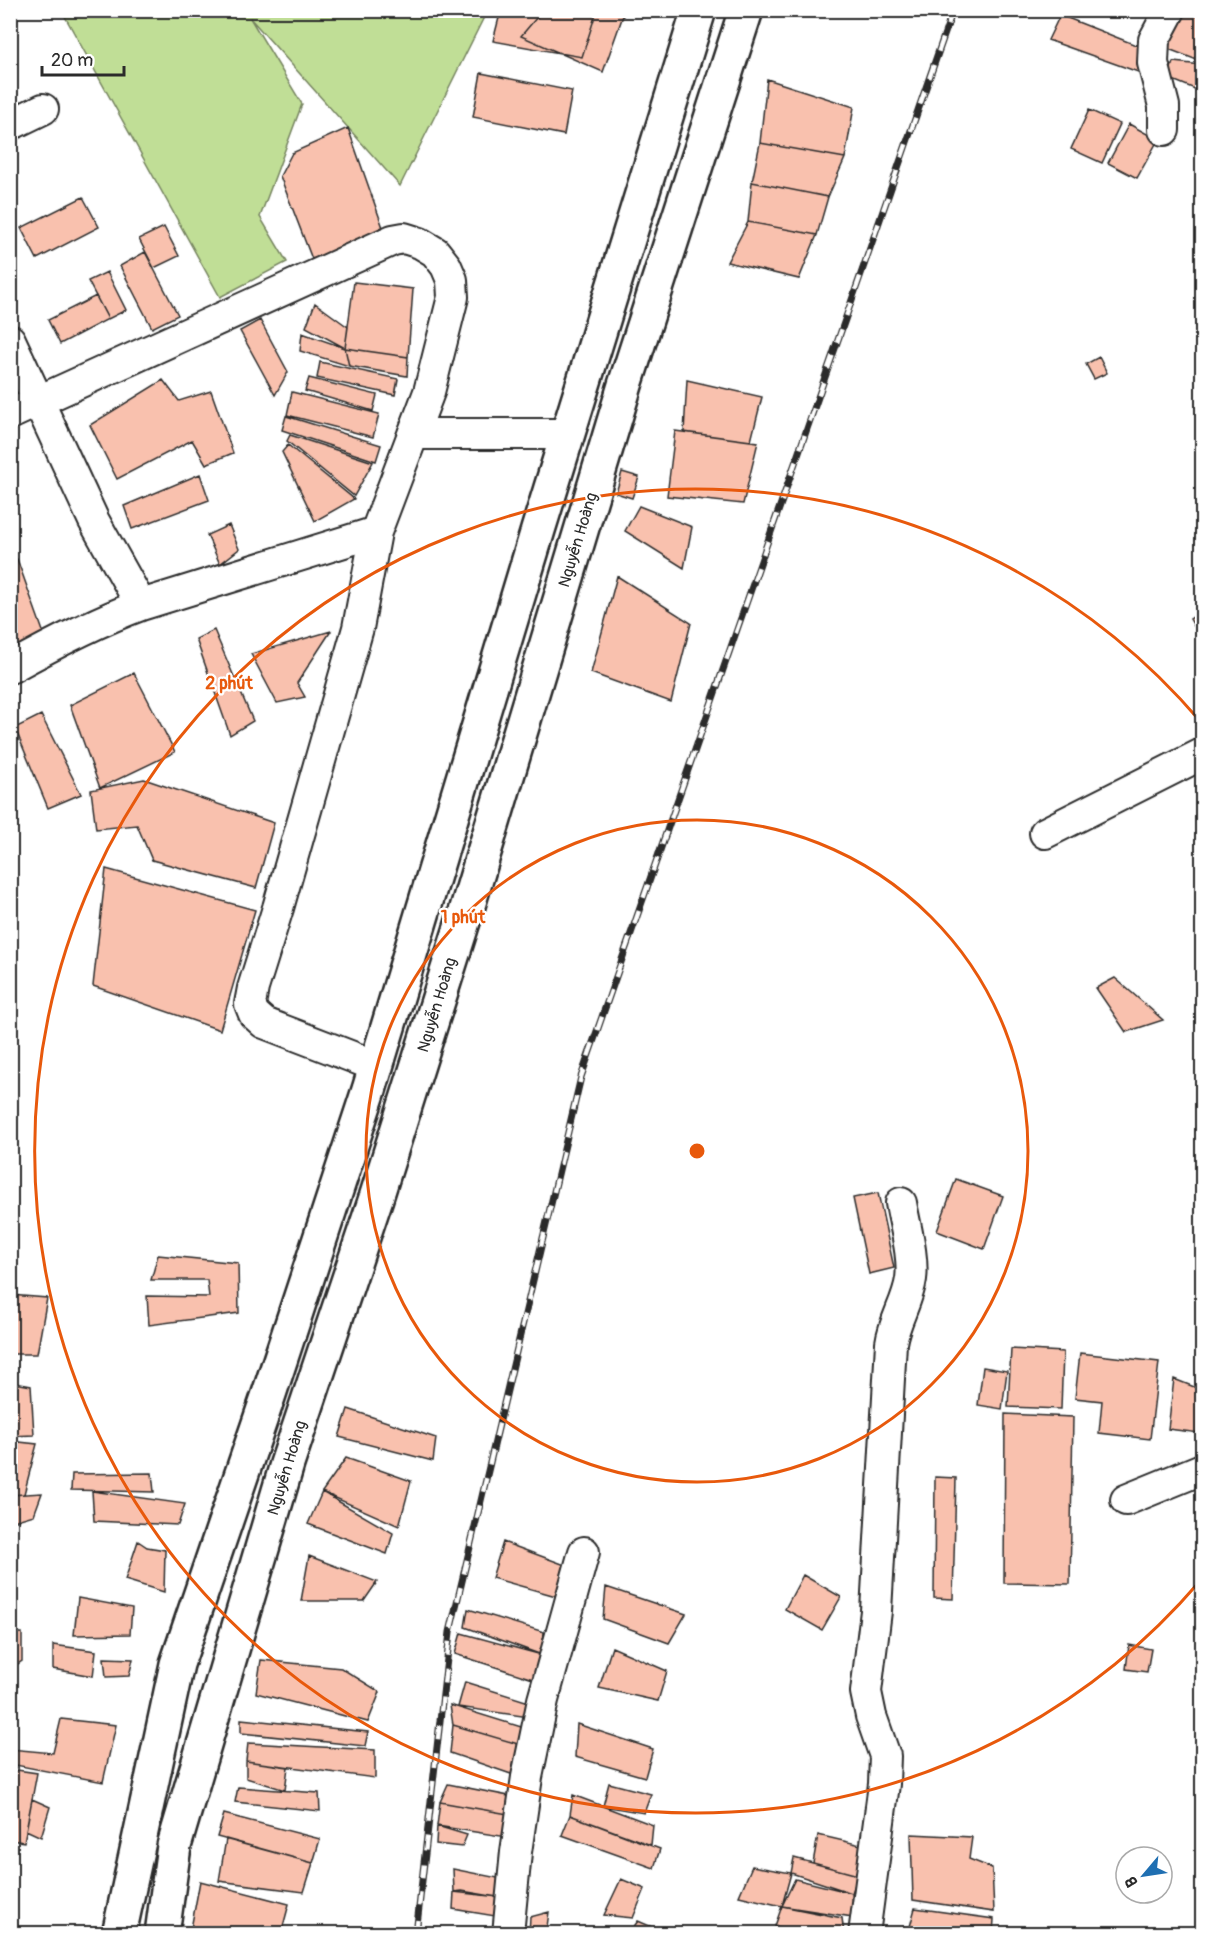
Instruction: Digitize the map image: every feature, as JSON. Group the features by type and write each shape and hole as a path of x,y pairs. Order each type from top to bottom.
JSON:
{"highway":[{"path":"119,1934 177,1664 273,1383 376,1066 699,10"},
{"name":"Nguyễn Hoàng","path":"162,1934 174,1846 287,1464 376,1198 466,912 625,385 746,10"}],"street":[{"path":"1164,130 1164,106 1153,63 1154,40 1170,10"},
{"path":"10,125 43,110"},
{"path":"10,414 393,240 404,238 420,243 435,252 449,273 452,280 453,297 429,392 375,532 358,628 250,1004 254,1014 264,1023 376,1066"},
{"path":"10,340 94,521 141,605"},
{"path":"414,434 568,434"},
{"path":"10,668 68,636 113,615 375,532"},
{"path":"1045,833 1203,754"},
{"path":"864,1934 884,1784 885,1756 871,1716 866,1692 876,1611 891,1343 892,1332 908,1292 911,1278 901,1203"},
{"path":"1126,1500 1203,1469"},
{"path":"508,1934 516,1852 527,1777 543,1700 584,1552"}],"green space":[{"path":"62,11 247,14 253,11 487,11 400,186 250,18 302,104 260,217 287,262 220,297"}],"building":[{"path":"501,10 597,10 582,57 493,41"},
{"path":"543,10 625,10 603,72 521,36"},
{"path":"1132,10 1162,10 1158,21"},
{"path":"1180,13 1202,17 1202,62 1166,48"},
{"path":"1060,15 1146,49 1141,73 1048,40"},
{"path":"1173,62 1202,65 1202,92 1168,78"},
{"path":"481,73 572,91 564,135 473,117"},
{"path":"767,79 854,107 845,158 760,143"},
{"path":"1089,110 1120,124 1102,163 1071,149"},
{"path":"1129,124 1158,140 1137,178 1108,163"},
{"path":"348,128 387,239 312,259 280,176 292,153"},
{"path":"760,143 845,158 828,197 752,182"},
{"path":"752,182 828,197 817,235 748,222"},
{"path":"83,197 99,227 37,259 21,228"},
{"path":"748,222 817,235 799,279 727,262"},
{"path":"164,227 179,256 154,268 139,239"},
{"path":"145,252 178,315 152,328 120,266"},
{"path":"107,272 126,310 108,319 88,281"},
{"path":"354,282 413,289 408,357 345,348"},
{"path":"96,296 108,319 60,344 48,320"},
{"path":"315,303 348,327 345,348 306,327"},
{"path":"260,320 288,372 275,395 240,331"},
{"path":"302,333 345,348 349,366 300,351"},
{"path":"345,348 408,357 407,376 349,366"},
{"path":"1099,357 1107,373 1094,379 1086,364"},
{"path":"320,362 398,379 395,395 317,378"},
{"path":"309,378 377,395 373,411 305,391"},
{"path":"163,380 179,401 211,391 233,453 206,464 192,440 117,479 90,425"},
{"path":"687,380 762,397 751,441 684,432"},
{"path":"292,392 379,414 373,437 287,415"},
{"path":"286,416 381,445 376,461 282,430"},
{"path":"675,431 758,442 743,504 667,496"},
{"path":"290,435 373,462 354,496 287,441"},
{"path":"288,445 354,499 315,521 282,452"},
{"path":"622,472 639,477 632,498 616,493"},
{"path":"200,474 209,500 132,529 124,506"},
{"path":"639,506 692,527 684,568 625,531"},
{"path":"229,525 239,549 220,564 207,535"},
{"path":"17,559 49,648 17,662 10,645 10,562"},
{"path":"617,576 691,623 671,702 591,673"},
{"path":"1202,611 1202,640 1190,619"},
{"path":"214,630 253,721 230,735 196,639"},
{"path":"331,631 297,683 305,697 277,703 251,654"},
{"path":"134,673 175,752 100,788 70,705"},
{"path":"41,715 81,794 48,808 15,728"},
{"path":"144,779 274,823 256,888 152,860 137,825 96,829 91,790"},
{"path":"106,869 255,910 220,1030 93,986"},
{"path":"1115,978 1163,1020 1126,1032 1096,988"},
{"path":"956,1179 1003,1196 984,1249 937,1231"},
{"path":"878,1193 894,1268 869,1274 853,1198"},
{"path":"158,1255 238,1263 239,1313 149,1325 147,1296 209,1297 207,1280 151,1280"},
{"path":"10,1295 47,1298 37,1354 10,1354"},
{"path":"1011,1349 1063,1352 1061,1409 1008,1407"},
{"path":"1080,1353 1159,1362 1150,1439 1099,1433 1102,1401 1075,1398"},
{"path":"983,1367 1007,1371 1002,1409 978,1405"},
{"path":"1174,1379 1202,1390 1200,1433 1168,1429"},
{"path":"10,1382 31,1386 34,1435 10,1436"},
{"path":"348,1409 436,1438 433,1461 339,1437"},
{"path":"1005,1414 1073,1417 1070,1584 1004,1583"},
{"path":"10,1441 37,1444 24,1494 10,1495"},
{"path":"346,1458 411,1481 399,1526 322,1492"},
{"path":"152,1473 154,1492 71,1490 72,1474"},
{"path":"935,1477 956,1478 953,1599 934,1598"},
{"path":"92,1491 185,1504 178,1525 94,1521"},
{"path":"322,1492 393,1533 387,1554 308,1524"},
{"path":"42,1493 34,1515 10,1522 10,1495"},
{"path":"138,1541 147,1547 165,1550 164,1592 125,1580"},
{"path":"503,1542 565,1565 556,1596 492,1578"},
{"path":"309,1556 377,1582 364,1601 301,1601"},
{"path":"803,1575 841,1597 822,1630 785,1609"},
{"path":"606,1587 686,1614 669,1643 603,1619"},
{"path":"78,1598 132,1608 130,1634 74,1635"},
{"path":"468,1609 544,1632 542,1655 465,1627"},
{"path":"10,1633 22,1633 22,1661 10,1669"},
{"path":"461,1633 542,1655 533,1679 455,1654"},
{"path":"53,1645 96,1651 93,1676 53,1669"},
{"path":"1129,1645 1151,1649 1147,1672 1126,1669"},
{"path":"612,1647 667,1671 658,1701 599,1688"},
{"path":"104,1658 133,1659 129,1676 106,1677"},
{"path":"261,1660 341,1668 380,1692 368,1722 256,1693"},
{"path":"465,1682 532,1703 529,1717 458,1707"},
{"path":"450,1705 531,1730 525,1746 453,1725"},
{"path":"61,1719 116,1725 103,1782 10,1764 10,1749 53,1753"},
{"path":"241,1719 368,1732 365,1746 241,1733"},
{"path":"577,1724 653,1749 645,1777 575,1757"},
{"path":"453,1725 525,1746 511,1774 450,1753"},
{"path":"248,1743 375,1750 375,1778 246,1761"},
{"path":"246,1761 288,1767 285,1790 246,1778"},
{"path":"10,1769 37,1773 24,1842 10,1840"},
{"path":"609,1783 651,1794 644,1813 603,1806"},
{"path":"448,1784 524,1799 508,1814 440,1802"},
{"path":"238,1787 319,1793 320,1811 235,1802"},
{"path":"573,1795 653,1825 651,1845 570,1815"},
{"path":"32,1799 50,1807 41,1837 26,1830"},
{"path":"440,1802 508,1814 507,1837 437,1826"},
{"path":"224,1814 320,1839 313,1863 217,1837"},
{"path":"570,1815 660,1849 654,1868 562,1835"},
{"path":"437,1826 467,1835 462,1847 436,1844"},
{"path":"911,1834 972,1837 969,1859 992,1868 994,1912 913,1900"},
{"path":"818,1835 861,1845 858,1875 813,1863"},
{"path":"226,1839 313,1863 304,1892 219,1881"},
{"path":"794,1858 858,1875 852,1893 791,1873"},
{"path":"752,1866 791,1873 782,1906 739,1896"},
{"path":"453,1869 498,1878 498,1897 454,1892"},
{"path":"621,1879 645,1889 633,1918 604,1915"},
{"path":"795,1879 852,1893 853,1917 782,1906"},
{"path":"200,1881 289,1904 281,1934 190,1934"},
{"path":"462,1891 498,1897 495,1916 453,1909 454,1892"},
{"path":"782,1906 842,1918 844,1934 804,1934 775,1926"},
{"path":"915,1908 994,1919 993,1934 908,1934"},
{"path":"549,1912 546,1934 529,1934 530,1917"},
{"path":"638,1921 666,1933 635,1934 630,1932"}],"railway":[{"path":"416,1934 450,1632 581,1077 953,10"}]}
